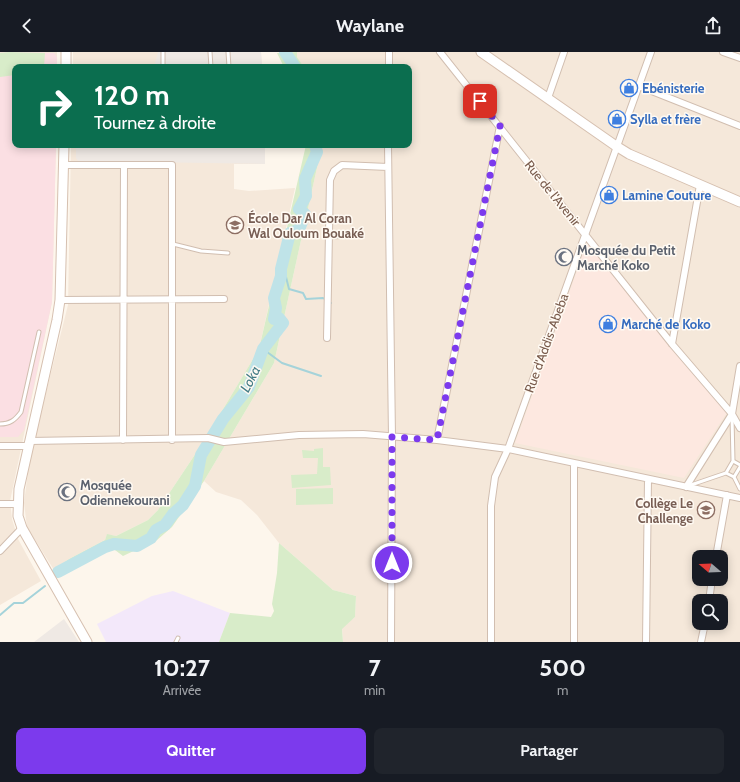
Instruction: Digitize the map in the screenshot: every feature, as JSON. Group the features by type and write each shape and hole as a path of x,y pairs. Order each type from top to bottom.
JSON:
{"street":[{"path":"66,52 66,64"},
{"path":"389,52 389,64"},
{"name":"Rue de l'Avenir","path":"440,52 672,344 732,414 740,428"},
{"path":"481,52 616,146 740,202"},
{"path":"548,98 564,52"},
{"name":"Rue d'Addis-Abeba","path":"491,642 491,506 495,477 508,449 651,52"},
{"path":"723,52 740,58"},
{"path":"639,86 740,126"},
{"path":"437,440 500,126"},
{"path":"64,148 60,300 17,504 22,528 87,642"},
{"path":"388,148 392,437 391,642"},
{"path":"63,165 172,165 172,440"},
{"path":"123,440 124,165"},
{"path":"327,338 327,237 330,180 334,171 342,165 388,166"},
{"path":"672,344 700,185"},
{"path":"60,300 224,299"},
{"path":"686,487 732,414 740,366"},
{"path":"0,446 123,440 208,438 224,442 299,435 363,434 437,440 508,449 740,498"},
{"path":"574,463 574,642"},
{"path":"646,642 648,479"},
{"path":"717,550 727,495"},
{"path":"0,504 17,504"},
{"path":"0,551 22,528"},
{"path":"702,642 704,630"}],"lane":[{"path":"163,52 163,64"},
{"path":"210,52 211,64"},
{"path":"228,52 229,64"},
{"path":"327,237 354,236"},
{"path":"173,244 201,251 228,253"},
{"path":"0,424 8,424 16,419 21,412 39,332"},
{"path":"686,487 726,473 733,461 732,414"},
{"path":"733,461 740,466 734,477"},
{"path":"726,473 734,477 740,489"},
{"path":"176,642 178,638"}],"shaded area":[{"path":"0,52 57,52 57,64 12,64 12,148 56,148 52,302 10,501 12,519 18,539 41,581 0,605"},
{"path":"73,52 261,52 262,64 73,64"},
{"path":"158,52 261,52 262,64 155,64"},
{"path":"297,52 740,52 740,642 343,642 342,628 355,617 356,596 333,590 279,543 257,515 241,500 216,492 204,481 274,363 321,148 412,148 412,64 302,64 297,57"},
{"path":"0,53 54,53 57,57 57,64 12,64 12,148 56,148 52,302 24,430 18,437 0,437"},
{"path":"71,148 265,148 265,164 234,164 234,189 249,191 295,188 259,349 204,441 158,510 148,520 116,536 107,535 105,540 69,559 54,570 27,527 24,503 30,456 68,305"},
{"path":"76,148 265,148 265,164 78,161 76,158"},
{"name":"Marché de Koko","path":"588,240 730,408 684,478 515,443"},
{"path":"173,591 230,613 219,642 106,642 97,624 152,596"},
{"path":"64,619 79,642 34,642"}],"green space":[{"path":"297,52 297,57 302,64 282,64 277,53"},
{"path":"0,53 45,53 44,64 12,64 12,75 0,77"},
{"path":"305,148 321,148 274,363 204,481 172,527 157,540 123,556 111,547 58,576 54,570 69,559 105,540 107,534 116,536 148,520 158,510 204,441 259,349"},
{"path":"323,448 323,467 330,467 331,485 292,488 291,475 317,474 318,458 303,458 302,450 314,451 314,449"},
{"path":"333,488 333,504 296,505 296,489"},
{"path":"279,543 333,590 356,596 355,617 342,629 343,642 219,642 230,613 271,617 274,611 272,604 277,573"}],"waterway":[{"name":"Loka","path":"285,52 293,64"},
{"name":"Loka","path":"58,572 105,547 114,544 137,546 151,538 156,530 165,525 173,514 183,505 195,486 201,455 223,419 249,387 263,349 283,323 279,318 274,319 276,308 274,298 281,276 281,269 290,233 299,230 305,214 299,209 306,196 305,179 317,152 316,148"},
{"path":"281,276 286,277 289,289 303,293 306,299 323,298 331,303"},
{"path":"263,349 282,363 321,376"},
{"path":"0,615 14,603 23,603 45,586"}],"place":[{"name":"Ebénisterie","path":"629,88"},
{"name":"Sylla et frère","path":"617,119"},
{"name":"Lamine Couture","path":"609,195"},
{"name":"École Dar Al Coran Wal Ouloum Bouaké","path":"235,225"},
{"name":"Mosquée du Petit Marché Koko","path":"564,257"},
{"name":"Marché de Koko","path":"608,324"},
{"name":"Mosquée Odiennekourani","path":"67,492"},
{"name":"Collège Le Challenge","path":"706,510"}],"route":[{"path":"392,563 392,437 437,440 500,126 480,101"}]}
